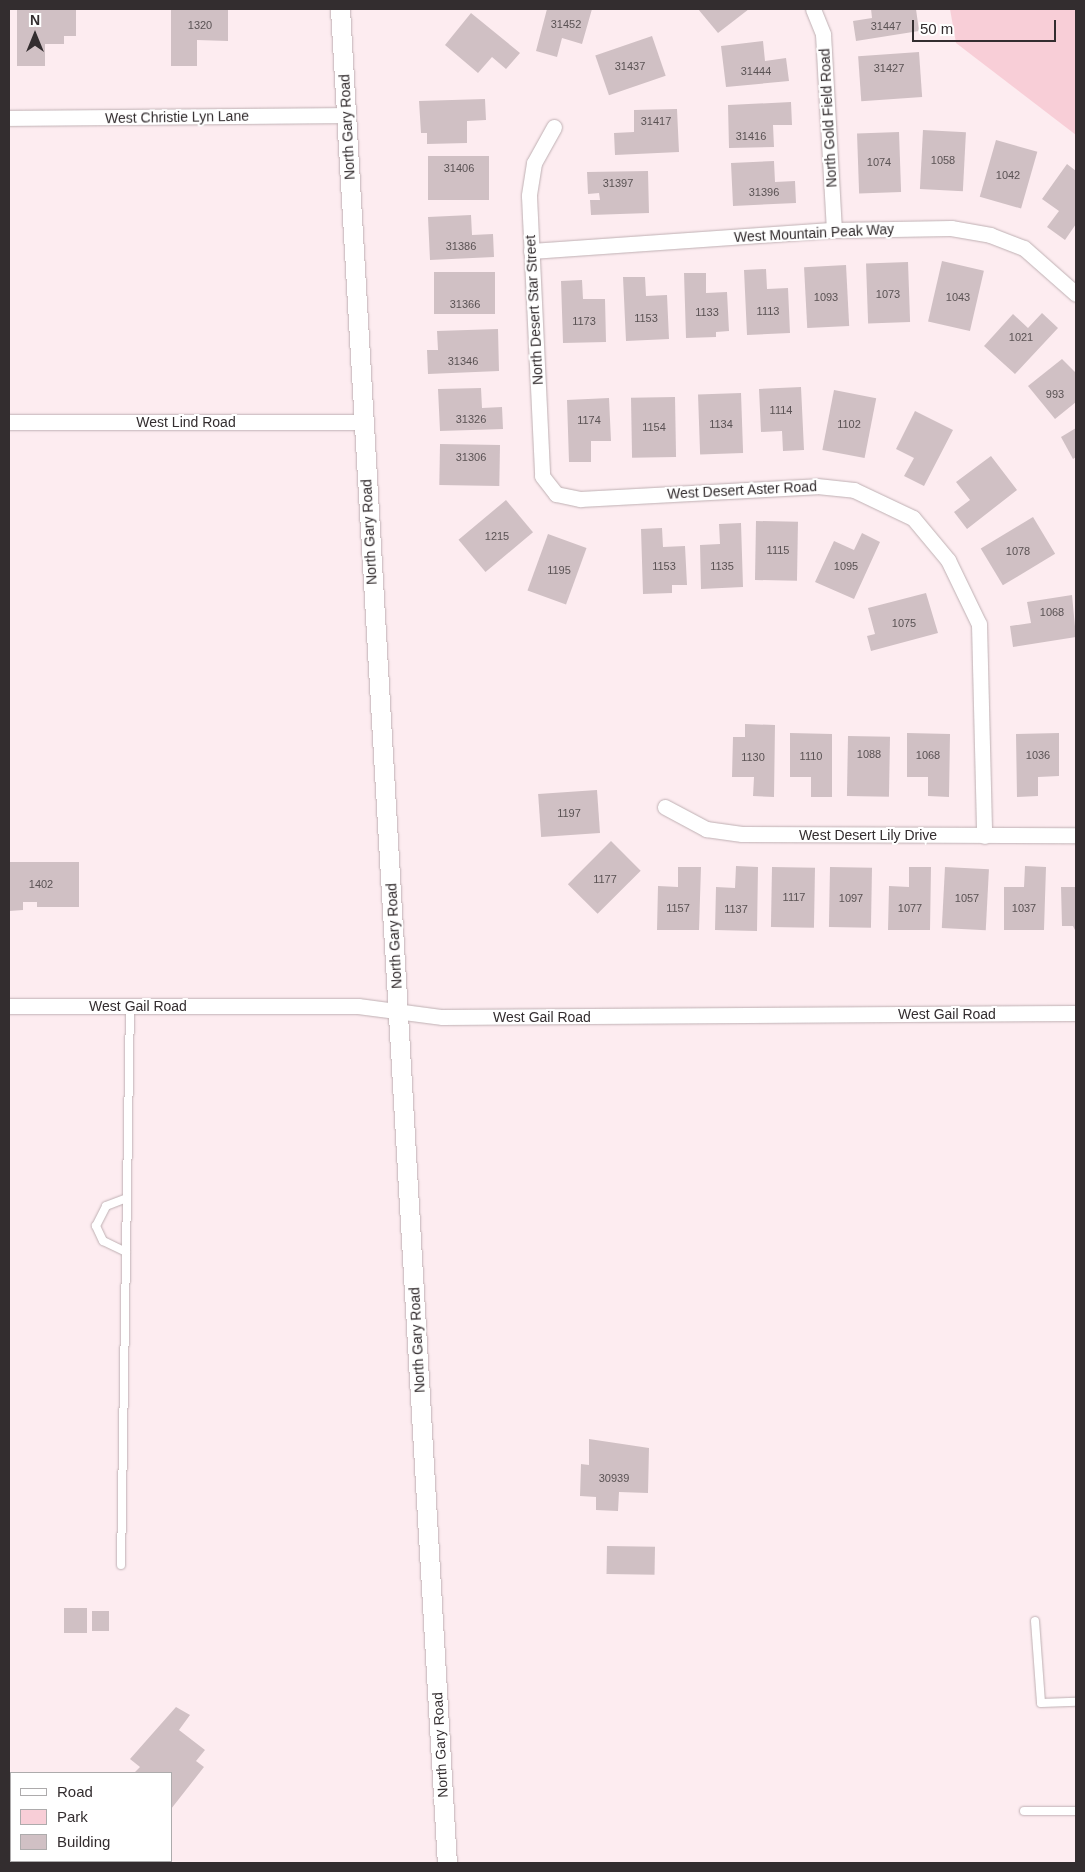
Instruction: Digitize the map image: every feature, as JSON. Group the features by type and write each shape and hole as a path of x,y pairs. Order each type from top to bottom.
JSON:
{"street":[{"name":"North Gary Road","path":"340,9 362,422 447,1863"},
{"name":"North Gold Field Road","path":"813,9 823,34 834,230"},
{"name":"West Christie Lyn Lane","path":"9,118 346,115"},
{"name":"North Desert Star Street","path":"554,127 533,171 529,196 542,476 556,494"},
{"name":"West Mountain Peak Way","path":"531,251 834,230 951,228 990,236 1024,248 1076,294"},
{"name":"West Lind Road","path":"9,422 362,422"},
{"name":"West Desert Aster Road","path":"556,494 580,499 817,486 854,490 913,518 948,560 979,624 984,836"},
{"name":"West Desert Lily Drive","path":"665,807 706,829 742,834 1076,835"},
{"name":"West Gail Road","path":"9,1006 358,1006 442,1017 1076,1014"}],"lane":[{"path":"121,1565 130,1006"},
{"path":"126,1252 103,1241 96,1226 106,1206 127,1198"},
{"path":"1035,1621 1041,1702 1076,1702"},
{"path":"1024,1811 1076,1811"}],"green space":[{"path":"950,9 1076,9 1076,135 956,43"}],"building":[{"path":"17,9 76,9 76,36 64,36 64,44 45,44 45,66 17,66"},
{"path":"171,9 228,9 228,41 197,40 197,66 171,66"},
{"path":"547,9 592,9 582,44 562,38 557,57 536,51"},
{"path":"698,9 749,9 718,33"},
{"path":"871,9 916,9 919,31 856,41 853,21 872,18"},
{"path":"471,13 520,53 506,69 492,57 478,73 445,45"},
{"path":"652,36 666,76 609,95 595,56"},
{"path":"763,41 765,61 786,58 789,81 726,87 721,46"},
{"path":"919,52 922,97 861,101 858,56"},
{"path":"485,99 486,120 467,121 467,143 427,144 427,133 421,133 419,101"},
{"path":"791,102 792,125 773,125 774,147 729,148 728,105"},
{"path":"677,109 679,152 615,155 614,133 634,132 634,110"},
{"path":"923,130 966,132 963,191 920,189"},
{"path":"899,132 901,192 859,193 857,133"},
{"path":"996,140 1037,152 1021,209 980,197"},
{"path":"428,156 489,156 489,200 428,200"},
{"path":"774,161 775,182 795,181 796,203 733,206 731,163"},
{"path":"1067,164 1076,171 1076,224 1065,240 1047,227 1059,211 1042,199"},
{"path":"648,171 649,213 591,215 590,200 600,200 599,193 588,194 587,172"},
{"path":"471,215 472,235 493,234 494,257 430,260 428,217"},
{"path":"942,261 984,271 970,331 928,321"},
{"path":"908,262 910,322 868,323 866,263"},
{"path":"846,265 849,326 807,328 804,267"},
{"path":"766,269 767,289 788,288 790,333 747,335 744,270"},
{"path":"434,272 495,272 495,314 434,314"},
{"path":"684,273 706,273 706,293 727,292 729,331 716,332 716,337 686,338"},
{"path":"623,277 645,277 646,296 667,295 669,339 626,341"},
{"path":"582,280 583,299 605,299 606,342 563,343 561,281"},
{"path":"1042,313 1058,328 1015,374 984,346 1013,314 1028,328"},
{"path":"498,329 499,371 428,374 427,350 438,350 437,331"},
{"path":"1062,359 1076,373 1076,402 1055,419 1028,386"},
{"path":"801,387 804,450 783,451 782,431 761,432 759,389"},
{"path":"481,388 482,408 502,407 503,429 440,431 438,389"},
{"path":"834,390 876,398 865,458 822,450"},
{"path":"741,393 743,453 700,454 698,395"},
{"path":"675,397 676,457 632,458 631,398"},
{"path":"609,398 611,441 591,441 591,462 569,462 567,400"},
{"path":"915,411 953,430 924,486 904,476 914,458 896,449"},
{"path":"1076,428 1076,457 1073,459 1061,437"},
{"path":"440,444 500,445 499,486 439,485"},
{"path":"991,456 1017,490 967,529 954,512 970,500 956,482"},
{"path":"506,500 533,532 486,572 459,540"},
{"path":"1033,517 1055,554 1003,585 981,548"},
{"path":"756,521 798,522 797,581 755,580"},
{"path":"741,523 743,587 701,589 700,545 720,544 719,524"},
{"path":"662,528 663,547 685,546 687,585 672,585 672,593 643,594 641,529"},
{"path":"862,533 880,542 854,599 815,582 834,541 854,550"},
{"path":"548,534 587,548 566,604 527,590"},
{"path":"926,593 938,633 871,651 867,636 875,634 868,608"},
{"path":"1072,595 1076,637 1013,647 1010,626 1031,623 1027,602"},
{"path":"745,724 775,725 774,797 753,796 754,777 732,777 733,737 745,737"},
{"path":"790,733 832,734 832,797 811,797 811,777 790,777"},
{"path":"907,733 950,734 949,797 928,796 928,777 907,777"},
{"path":"1059,733 1059,776 1038,777 1038,796 1017,797 1016,734"},
{"path":"848,736 890,737 889,797 847,796"},
{"path":"597,790 600,833 541,837 538,794"},
{"path":"611,841 641,871 598,914 568,884"},
{"path":"9,862 79,862 79,907 37,907 37,902 23,902 23,910 9,911"},
{"path":"736,866 758,867 757,931 715,930 716,887 735,888"},
{"path":"1025,866 1046,867 1044,930 1004,930 1004,887 1024,887"},
{"path":"678,867 701,867 699,930 657,930 658,886 678,887"},
{"path":"772,867 815,868 814,928 771,927"},
{"path":"830,867 872,868 871,928 829,927"},
{"path":"909,867 931,867 930,930 888,930 889,886 909,887"},
{"path":"945,867 989,869 986,930 942,928"},
{"path":"1061,887 1076,887 1076,932 1073,926 1062,926"},
{"path":"589,1439 649,1448 648,1493 619,1492 618,1511 596,1510 596,1497 580,1496 581,1464 589,1465"},
{"path":"607,1546 655,1547 655,1575 607,1574"},
{"path":"64,1608 87,1608 87,1633 64,1633"},
{"path":"92,1611 109,1611 109,1631 92,1631"},
{"path":"176,1707 190,1715 179,1730 205,1750 196,1761 204,1767 172,1808 172,1772 135,1772 140,1767 130,1759"}]}
